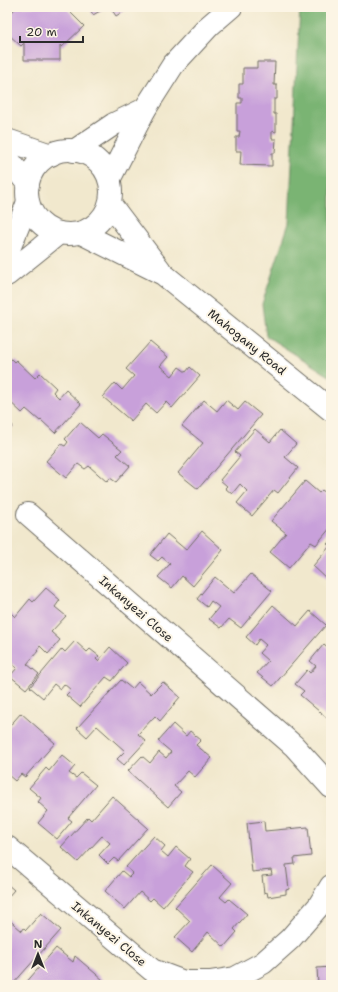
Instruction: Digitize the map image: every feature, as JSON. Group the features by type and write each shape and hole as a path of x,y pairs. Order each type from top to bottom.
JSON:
{"street":[{"path":"110,178 145,109 173,65 209,26 231,7"},
{"path":"74,151 114,124 145,109"},
{"path":"7,140 51,155"},
{"path":"7,158 28,193 31,212 40,224 52,232 67,235 81,233 94,227 105,217 110,204 112,191 110,178 103,166 93,157 81,152 68,150 54,152 43,159 33,170 28,193 7,254"},
{"name":"Mahogany Road","path":"110,204 163,274"},
{"path":"7,275 59,233"},
{"name":"Mahogany Road","path":"81,233 163,274 331,410"},
{"name":"Inkanyezi Close","path":"28,514 294,746 331,787"},
{"name":"Inkanyezi Close","path":"7,847 152,970 184,982 210,982 235,978 263,963 290,939 318,907 331,886"}],"green space":[{"path":"300,7 331,7 331,377 266,336 262,304 289,223"}],"building":[{"path":"17,7 65,7 84,26 62,47 60,45 60,60 24,60 24,43 21,46 7,33 7,17"},
{"path":"89,7 107,7 93,15"},
{"path":"110,7 126,7 127,9 116,16"},
{"path":"257,62 275,62 274,85 277,85 277,99 274,99 274,114 276,114 276,132 272,131 272,139 276,139 275,153 272,153 272,166 240,165 241,151 236,151 236,137 239,137 240,131 237,131 237,103 242,103 242,98 239,98 239,84 243,84 243,68 257,68"},
{"path":"150,342 168,357 160,366 172,376 179,367 186,372 190,367 200,376 172,408 166,402 156,413 146,404 131,421 103,397 115,383 122,390 134,376 126,369"},
{"path":"7,355 14,362 16,360 35,378 40,373 56,388 53,392 59,398 66,390 81,404 55,433 26,409 22,413 7,399 11,396 7,392"},
{"path":"204,400 217,411 226,400 238,410 245,402 261,415 198,489 178,473 203,443 182,426"},
{"path":"7,421 13,426 7,433"},
{"path":"80,422 98,438 102,434 122,450 117,455 130,466 116,482 110,478 107,482 89,466 85,469 78,464 66,478 46,461 61,444 65,446 68,442 65,439"},
{"path":"255,429 270,442 280,430 296,444 285,457 298,468 278,493 274,490 252,516 237,503 247,491 240,484 232,494 225,488 227,486 220,480 240,456 235,452"},
{"path":"305,481 319,493 322,490 331,497 331,505 326,511 331,515 331,527 316,545 311,542 289,568 270,552 286,533 271,521"},
{"path":"202,531 223,550 193,586 182,576 172,588 158,577 170,564 162,557 158,561 150,555 167,534 186,550"},
{"path":"331,540 331,574 327,579 313,566 330,546 327,544"},
{"path":"251,574 272,591 241,628 229,619 221,628 209,619 219,607 211,601 207,607 197,599 215,577 234,593"},
{"path":"46,588 60,600 55,607 66,616 51,632 60,640 48,654 40,646 37,650 38,651 27,664 39,674 26,689 10,676 17,668 7,659 7,615 10,612 15,617 30,599 33,602"},
{"path":"273,605 297,626 310,611 326,625 273,686 257,673 268,661 259,653 266,645 259,639 255,645 246,637"},
{"path":"75,641 87,652 90,649 99,656 96,659 98,661 110,647 127,663 112,681 106,677 80,707 66,695 71,690 64,684 60,689 54,684 43,698 30,687 62,649 65,652"},
{"path":"324,644 331,650 331,714 327,718 300,695 304,691 295,684 307,670 310,673 316,666 310,661"},
{"path":"121,680 132,689 138,682 151,694 163,682 180,697 160,721 155,716 138,734 146,741 124,765 117,759 125,751 97,726 87,737 77,728"},
{"path":"21,713 55,743 25,777 21,774 15,781 7,774 7,729"},
{"path":"173,724 186,736 190,731 201,740 196,745 212,758 195,777 188,771 174,786 181,792 168,807 128,771 142,756 150,763 159,752 166,758 171,752 158,741"},
{"path":"62,755 75,766 69,773 76,778 81,773 96,785 68,818 72,821 57,839 38,823 48,811 38,802 41,798 29,788 46,768 49,771"},
{"path":"112,796 148,828 118,861 114,858 108,864 99,855 110,843 102,836 78,862 61,847 88,817 91,820"},
{"path":"264,821 265,831 308,827 311,856 294,858 295,864 286,865 289,889 286,890 286,894 268,897 267,892 264,893 262,876 272,875 271,870 252,872 247,823"},
{"path":"154,836 165,846 161,851 168,857 176,847 190,859 185,866 193,872 163,907 153,898 150,901 140,892 125,909 105,891 122,871 129,877 133,873 126,867"},
{"path":"212,865 232,883 220,897 226,902 229,899 247,914 234,929 237,932 224,947 208,932 192,952 175,937 190,921 175,907"},
{"path":"7,884 14,890 7,898"},
{"path":"41,913 61,930 11,985 7,982 7,918 22,931 24,928 26,930"},
{"path":"56,948 73,962 75,956 103,980 99,985 24,985"},
{"path":"331,967 331,985 318,985 317,968"}]}
